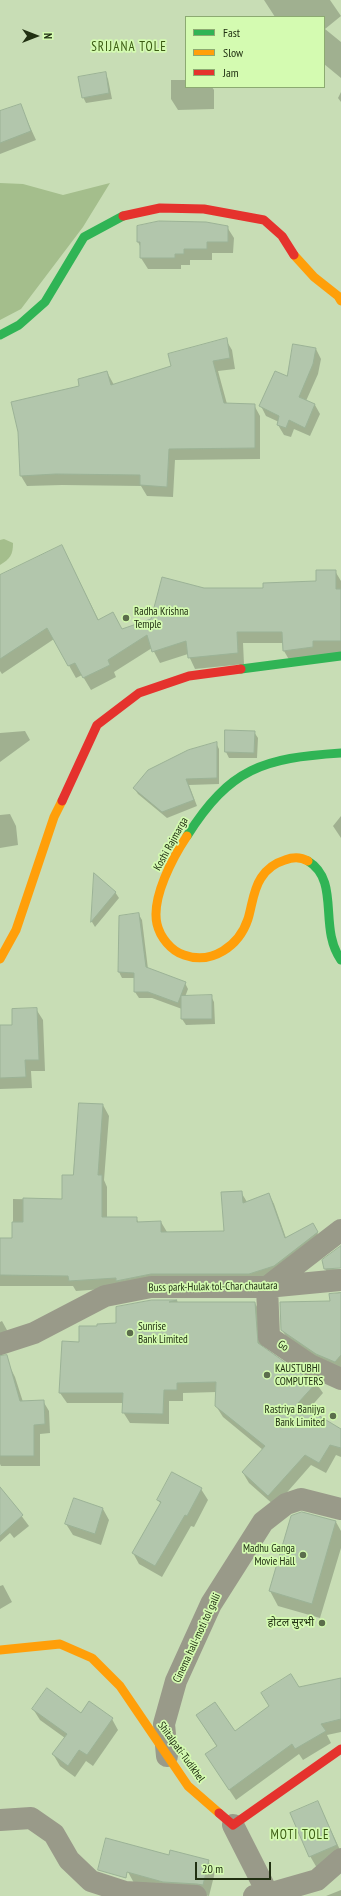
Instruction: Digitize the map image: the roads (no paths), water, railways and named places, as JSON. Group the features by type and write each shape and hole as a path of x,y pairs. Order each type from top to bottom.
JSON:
{"street":[{"path":"0,335 19,325 45,302 84,237 122,216 160,208 204,209 264,220 282,236 298,260 314,278 338,296 341,301"},
{"path":"0,959 16,930 54,817 97,725 139,693 188,676 341,656"},
{"name":"Koshi Rajmarga","path":"341,753 313,755 267,764 234,780 209,803 176,854 160,888 156,917 163,938 178,953 195,958 211,958 224,951 239,938 250,916 258,883 270,869 286,859 300,858 317,865 328,880 333,894 331,932 341,960"},
{"path":"267,1287 341,1230"},
{"name":"Buss park-Hulak tol-Char chautara","path":"0,1344 34,1333 105,1296 151,1287 267,1287 341,1280"},
{"name":"Go","path":"267,1287 269,1337 310,1365 341,1379"},
{"name":"Cinema hall-moti tol galli","path":"167,1756 164,1724 176,1681 211,1604 263,1522 286,1504 301,1499 341,1509"},
{"name":"Shitalpati-Tudikhel","path":"0,1650 60,1644 92,1658 120,1686 188,1786 233,1825"},
{"path":"341,1749 233,1825 261,1895 317,1880 341,1859"},
{"path":"0,1820 31,1818 54,1834 69,1860 91,1881 125,1892 196,1896"}],"place":[{"name":"Radha Krishna Temple","path":"126,618"},
{"name":"Sunrise Bank Limited","path":"130,1333"},
{"name":"KAUSTUBHI COMPUTERS","path":"267,1375"},
{"name":"Rastriya Banijya Bank Limited","path":"333,1416"},
{"name":"Madhu Ganga Movie Hall","path":"303,1555"},
{"name":"होटल सुरभी","path":"322,1623"}],"district":[{"name":"SRIJANA TOLE","path":"129,47"},
{"name":"MOTI TOLE","path":"300,1835"}]}
